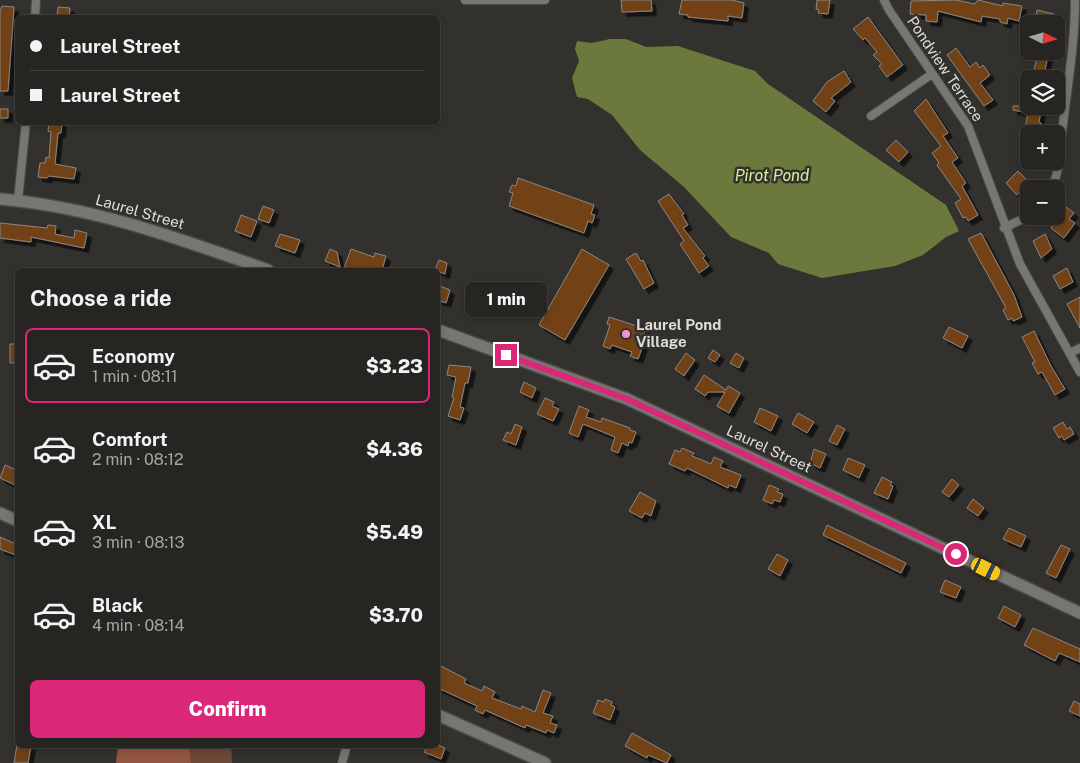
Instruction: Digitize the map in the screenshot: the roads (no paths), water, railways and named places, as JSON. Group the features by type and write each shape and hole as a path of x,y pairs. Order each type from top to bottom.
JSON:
{"street":[{"path":"35,15 36,0"},
{"path":"464,0 545,0"},
{"name":"Pondview Terrace","path":"884,0 932,74 957,108 970,132 1004,228 1020,264 1080,372"},
{"path":"1055,180 1073,32 1075,0"},
{"path":"871,116 932,74"},
{"path":"18,200 26,125"},
{"name":"Laurel Street","path":"0,199 69,208 120,220 262,268"},
{"path":"1004,228 1020,220"},
{"name":"Laurel Street","path":"440,331 627,399 1080,613"},
{"path":"1070,353 1080,348"},
{"path":"0,513 15,520"},
{"path":"440,716 545,763"},
{"path":"342,763 346,748"}],"water":[{"name":"Pirot Pond","path":"610,39 626,39 646,47 678,46 755,71 768,84 946,205 959,231 946,237 923,255 895,266 822,278 778,264 769,253 731,237 684,187 640,150 612,115 588,99 577,97 572,78 579,61 575,49 577,41 592,43"}],"place":[{"name":"Laurel Pond Village","path":"626,334"}]}
